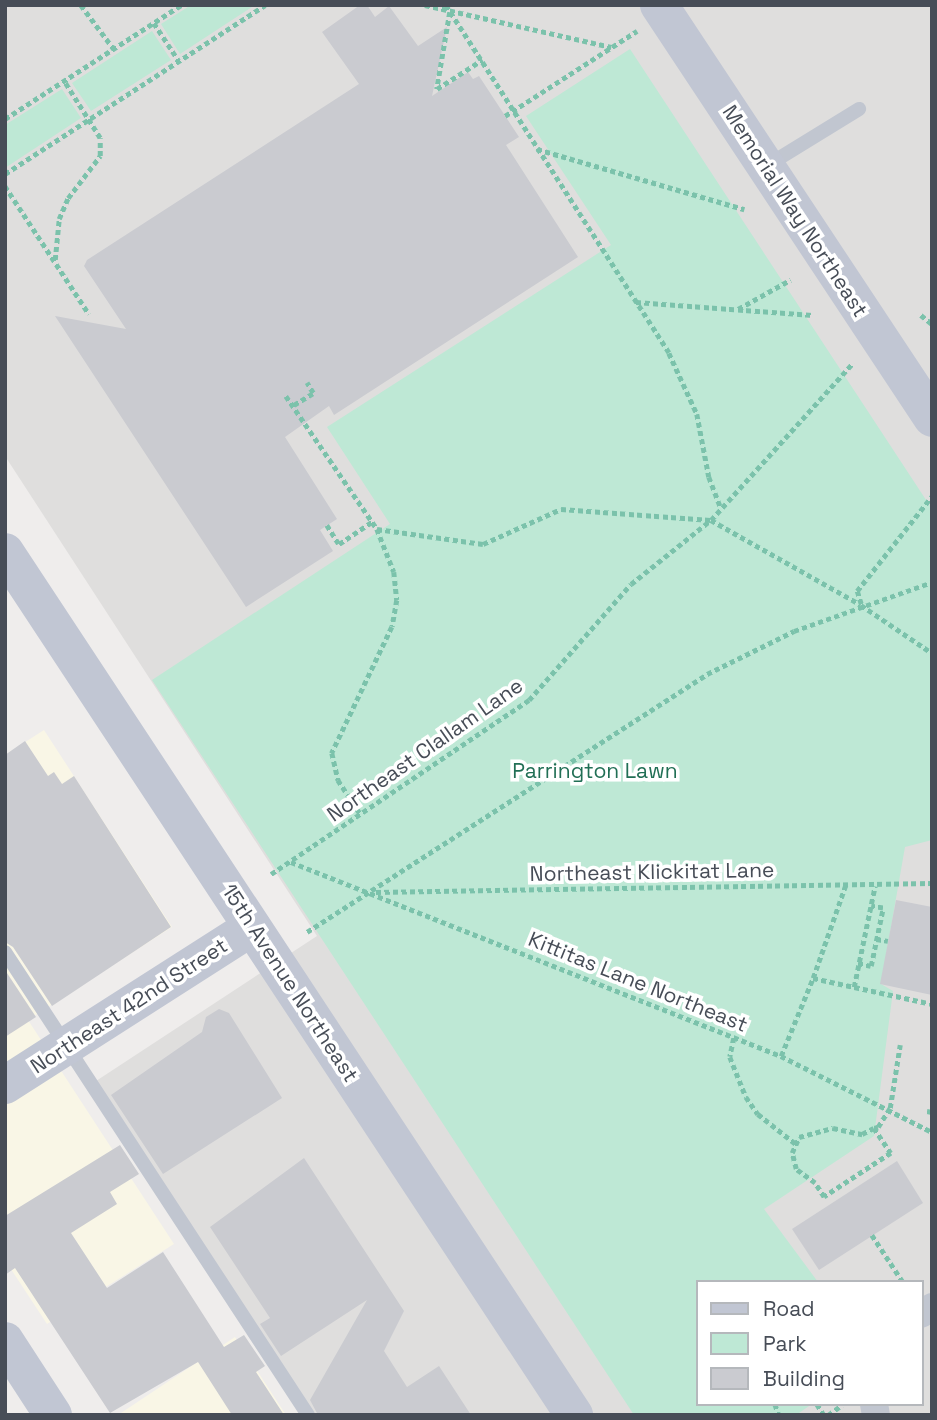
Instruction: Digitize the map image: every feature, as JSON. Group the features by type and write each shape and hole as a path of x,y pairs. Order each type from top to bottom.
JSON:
{"main road":[{"name":"Memorial Way Northeast","path":"650,17 766,166 932,418"},
{"name":"15th Avenue Northeast","path":"5,552 574,1415"},
{"name":"Northeast 42nd Street","path":"5,1085 253,927"},
{"path":"5,1341 53,1415"}],"lane":[{"path":"766,166 859,109"},
{"path":"5,952 308,1415"}],"path":[{"path":"81,5 114,49"},
{"path":"5,119 181,5"},
{"path":"5,174 265,5"},
{"path":"425,5 611,47"},
{"path":"446,5 669,353 697,414 709,477 721,508"},
{"path":"450,11 437,89 482,60"},
{"path":"505,116 611,47 650,17"},
{"path":"154,23 179,61"},
{"path":"55,260 59,219 68,198 100,156 100,138 64,81"},
{"path":"536,149 744,209"},
{"path":"5,186 89,314"},
{"path":"737,309 790,280"},
{"path":"635,302 813,315"},
{"path":"921,315 932,324"},
{"name":"Northeast Clallam Lane","path":"271,874 528,700 631,584 711,520 854,363"},
{"path":"294,405 313,393 307,383"},
{"path":"286,397 377,529 394,572 397,600 392,627 332,752 338,780 361,815"},
{"path":"861,605 857,591 932,496"},
{"path":"377,529 483,544 561,509 711,520 861,605 932,653"},
{"path":"327,525 339,544 372,522"},
{"path":"307,932 674,694 752,650 861,605 932,582"},
{"name":"Kittitas Lane Northeast","path":"291,862 780,1056 890,1108 932,1132"},
{"name":"Northeast Klickitat Lane","path":"372,892 932,883"},
{"path":"780,1056 813,978 846,884"},
{"path":"854,987 875,886"},
{"path":"858,963 871,966 883,908 871,906"},
{"path":"876,939 888,941"},
{"path":"813,978 932,1004"},
{"path":"734,1038 730,1057 747,1097 758,1114 796,1144"},
{"path":"874,1129 891,1153 824,1196 816,1183 796,1169 792,1153 799,1137 832,1128 862,1134 874,1129 890,1108 900,1045"},
{"path":"872,1235 902,1280"}],"shaded area":[{"path":"5,5 932,5 932,1415 309,1415 93,1083 317,936 5,456"},
{"path":"44,730 172,927 28,1020 174,1244 47,1324 5,1260 5,755"},
{"path":"235,1337 286,1415 118,1415"}],"green space":[{"path":"191,5 255,5 180,54 161,24"},
{"path":"152,31 171,60 91,111 72,83"},
{"name":"Parrington Lawn","path":"630,49 932,509 932,840 905,847 881,984 893,991 874,1136 764,1209 817,1280 696,1280 696,1406 809,1406 796,1415 634,1415 152,680 390,524 327,427 611,245 526,116"},
{"path":"62,89 81,118 5,168 5,125"}],"building":[{"path":"360,5 367,5 375,17 389,6 418,46 447,27 432,96 468,72 473,79 479,76 519,137 506,145 578,257 334,415 329,406 285,437 337,519 320,530 333,551 246,607 55,316 126,329 84,266 87,260 359,84 322,32"},
{"path":"25,741 48,776 54,772 62,784 74,776 171,927 52,1006 13,947 5,942 5,755"},
{"path":"896,900 932,907 932,995 880,984"},
{"path":"5,970 36,1017 5,1037"},
{"path":"219,1009 229,1013 282,1098 163,1174 111,1095 202,1032 206,1017"},
{"path":"120,1145 139,1174 110,1192 117,1204 71,1233 107,1288 163,1252 224,1347 244,1335 265,1366 256,1372 284,1415 232,1415 198,1362 110,1413 15,1268 5,1275 5,1216"},
{"path":"304,1158 404,1311 384,1351 407,1387 439,1366 471,1415 318,1415 310,1400 367,1300 281,1356 260,1324 270,1318 210,1227"},
{"path":"897,1161 923,1203 819,1270 792,1229"}]}
